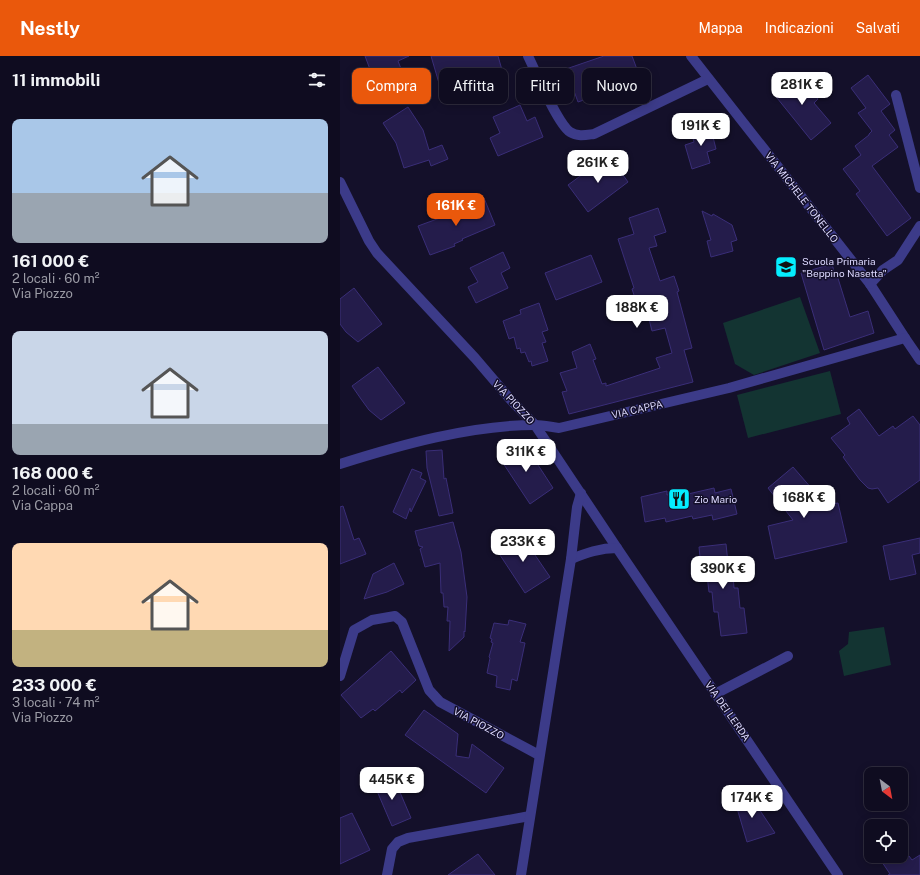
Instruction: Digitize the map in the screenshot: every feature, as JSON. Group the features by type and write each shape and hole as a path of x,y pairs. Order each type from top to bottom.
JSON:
{"street":[{"path":"528,56 560,121 570,132 580,136 594,134 708,79"},
{"name":"VIA MICHELE TONELLO","path":"691,56 870,284 905,338"},
{"path":"896,95 920,188"},
{"name":"VIA PIOZZO","path":"340,182 377,253 535,425 581,493"},
{"path":"870,284 883,270 898,260 920,226"},
{"path":"905,338 920,360"},
{"name":"VIA CAPPA","path":"340,464 390,449 480,429 535,425 559,428 729,388 905,338"},
{"path":"521,875 571,559 577,507 581,493"},
{"name":"VIA DEI LERDA","path":"581,493 838,875"},
{"path":"571,559 593,550 617,548"},
{"name":"VIA PIOZZO","path":"340,676 354,630 372,620 395,616 402,622 429,690 440,702 539,755"},
{"path":"715,694 788,656"},
{"path":"386,875 392,849 398,842 408,838 530,816"}],"green space":[{"path":"800,297 820,353 754,375 735,364 723,323"},
{"path":"830,371 841,414 748,438 737,395"},
{"path":"884,627 891,665 844,676 839,651 848,644 849,632"}],"building":[{"path":"365,56 409,56 398,61 401,68 370,68"},
{"path":"431,56 498,56 501,68 439,68 439,83"},
{"path":"604,56 632,56 636,68 582,68 582,101 578,102 574,91 574,68 569,68"},
{"path":"797,73 818,99 814,103 831,123 811,140 773,93"},
{"path":"868,75 890,104 881,111 895,130 889,135 898,147 872,166 911,218 887,236 856,194 860,191 843,169 861,155 855,146 872,131 858,113 866,108 851,88"},
{"path":"520,105 527,121 535,117 543,137 498,156 490,138 500,133 493,117"},
{"path":"408,107 423,130 429,150 442,145 448,159 431,166 429,160 404,168 396,143 383,123"},
{"path":"710,125 716,149 707,152 710,163 692,169 685,145 694,142 691,131"},
{"path":"609,155 628,182 588,212 568,185"},
{"path":"484,198 495,225 462,239 463,240 454,244 455,246 430,255 418,226 459,211 458,208"},
{"path":"658,208 666,232 654,236 657,246 649,248 660,281 674,276 679,291 677,292 692,348 684,350 693,382 569,414 562,392 567,391 560,373 577,368 572,352 590,344 596,359 593,360 602,384 606,383 606,386 660,368 656,358 672,353 665,328 652,331 645,303 637,304 632,289 634,288 618,239 634,234 629,218"},
{"path":"702,211 712,216 713,214 732,225 737,240 731,242 733,251 711,257 707,241 711,240"},
{"path":"503,252 510,268 501,273 508,288 476,303 468,287 478,282 470,268"},
{"path":"591,255 602,282 556,300 545,273"},
{"path":"832,264 850,317 868,311 874,333 824,350 801,273"},
{"path":"354,288 382,324 358,342 346,332 340,324 340,299"},
{"path":"539,303 548,330 542,332 546,342 542,343 548,361 532,366 531,361 529,362 525,352 521,353 520,348 517,349 514,337 509,339 503,321 521,314 520,310"},
{"path":"378,367 405,403 381,420 369,410 352,386"},
{"path":"859,409 879,436 893,426 895,429 913,416 920,425 920,480 888,503 878,488 868,488 860,480 843,457 845,455 831,438 850,424 847,418"},
{"path":"523,442 553,488 530,504 499,457"},
{"path":"442,450 444,479 446,478 453,513 439,516 427,468 426,451"},
{"path":"793,467 826,505 838,503 847,542 775,559 768,526 793,520 768,488"},
{"path":"412,469 422,473 420,478 426,481 411,512 410,508 406,519 393,512"},
{"path":"714,488 715,493 731,489 737,514 713,520 712,515 693,519 692,516 666,522 665,518 645,522 641,497 667,491 667,495 687,491 688,494"},
{"path":"343,506 354,540 359,538 366,554 340,564 340,507"},
{"path":"453,522 461,552 467,597 464,637 449,651 450,621 447,621 448,607 444,607 443,593 441,593 440,563 425,567 420,549 423,547 419,546 415,531"},
{"path":"520,533 550,577 525,593 496,549"},
{"path":"920,538 920,553 912,555 916,574 890,580 883,546"},
{"path":"726,544 728,563 732,563 734,588 738,588 740,608 744,608 747,633 721,636 718,612 714,612 712,592 709,592 706,567 701,567 699,547"},
{"path":"394,563 404,584 387,592 364,599 373,574"},
{"path":"509,620 526,624 520,642 525,643 517,681 512,679 510,690 496,687 497,676 487,673 493,643 491,642 492,639 490,638 494,623 508,625"},
{"path":"391,651 416,680 402,693 400,690 375,711 373,709 361,718 341,695"},
{"path":"424,710 458,734 456,756 469,758 472,744 504,768 486,793 405,735"},
{"path":"393,776 411,818 392,826 374,784"},
{"path":"749,794 775,833 747,842 734,798"},
{"path":"352,813 370,850 340,864 340,818"},
{"path":"478,854 495,875 448,875"},
{"path":"920,855 920,875 888,875 890,874 883,863 908,863 909,856 912,860"}],"place":[{"name":"Scuola Primaria \"Beppino Nasetta\"","path":"786,267"},
{"name":"Zio Mario","path":"679,499"}]}
